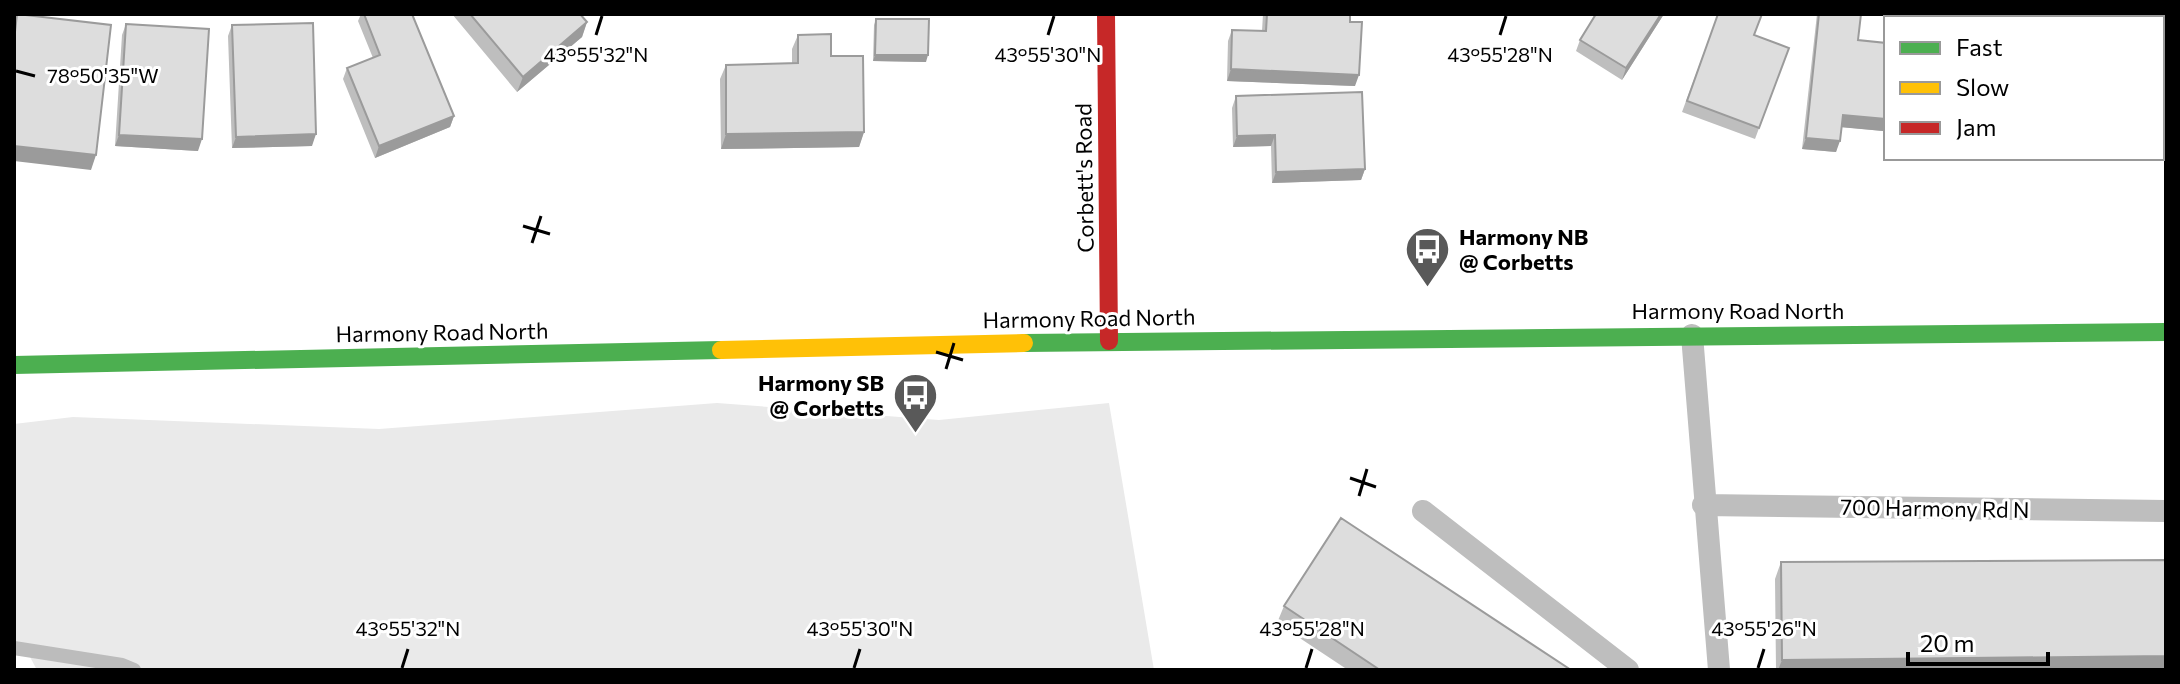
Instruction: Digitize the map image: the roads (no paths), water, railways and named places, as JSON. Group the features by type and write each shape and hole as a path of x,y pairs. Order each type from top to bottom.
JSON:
{"main road":[{"name":"Corbett's Road","path":"1106,14 1109,341"},
{"name":"Harmony Road North","path":"14,365 1109,341 2166,332"}],"lane":[{"path":"1692,335 1703,505 1719,670"},
{"name":"700 Harmony Rd N","path":"1703,505 2166,511"},
{"path":"1423,511 1628,670"}],"waterway":[{"path":"14,648 122,665 134,670"}],"place":[{"name":"Harmony NB @ Corbetts","path":"1428,288"},
{"name":"Harmony SB @ Corbetts","path":"915,434"}]}
